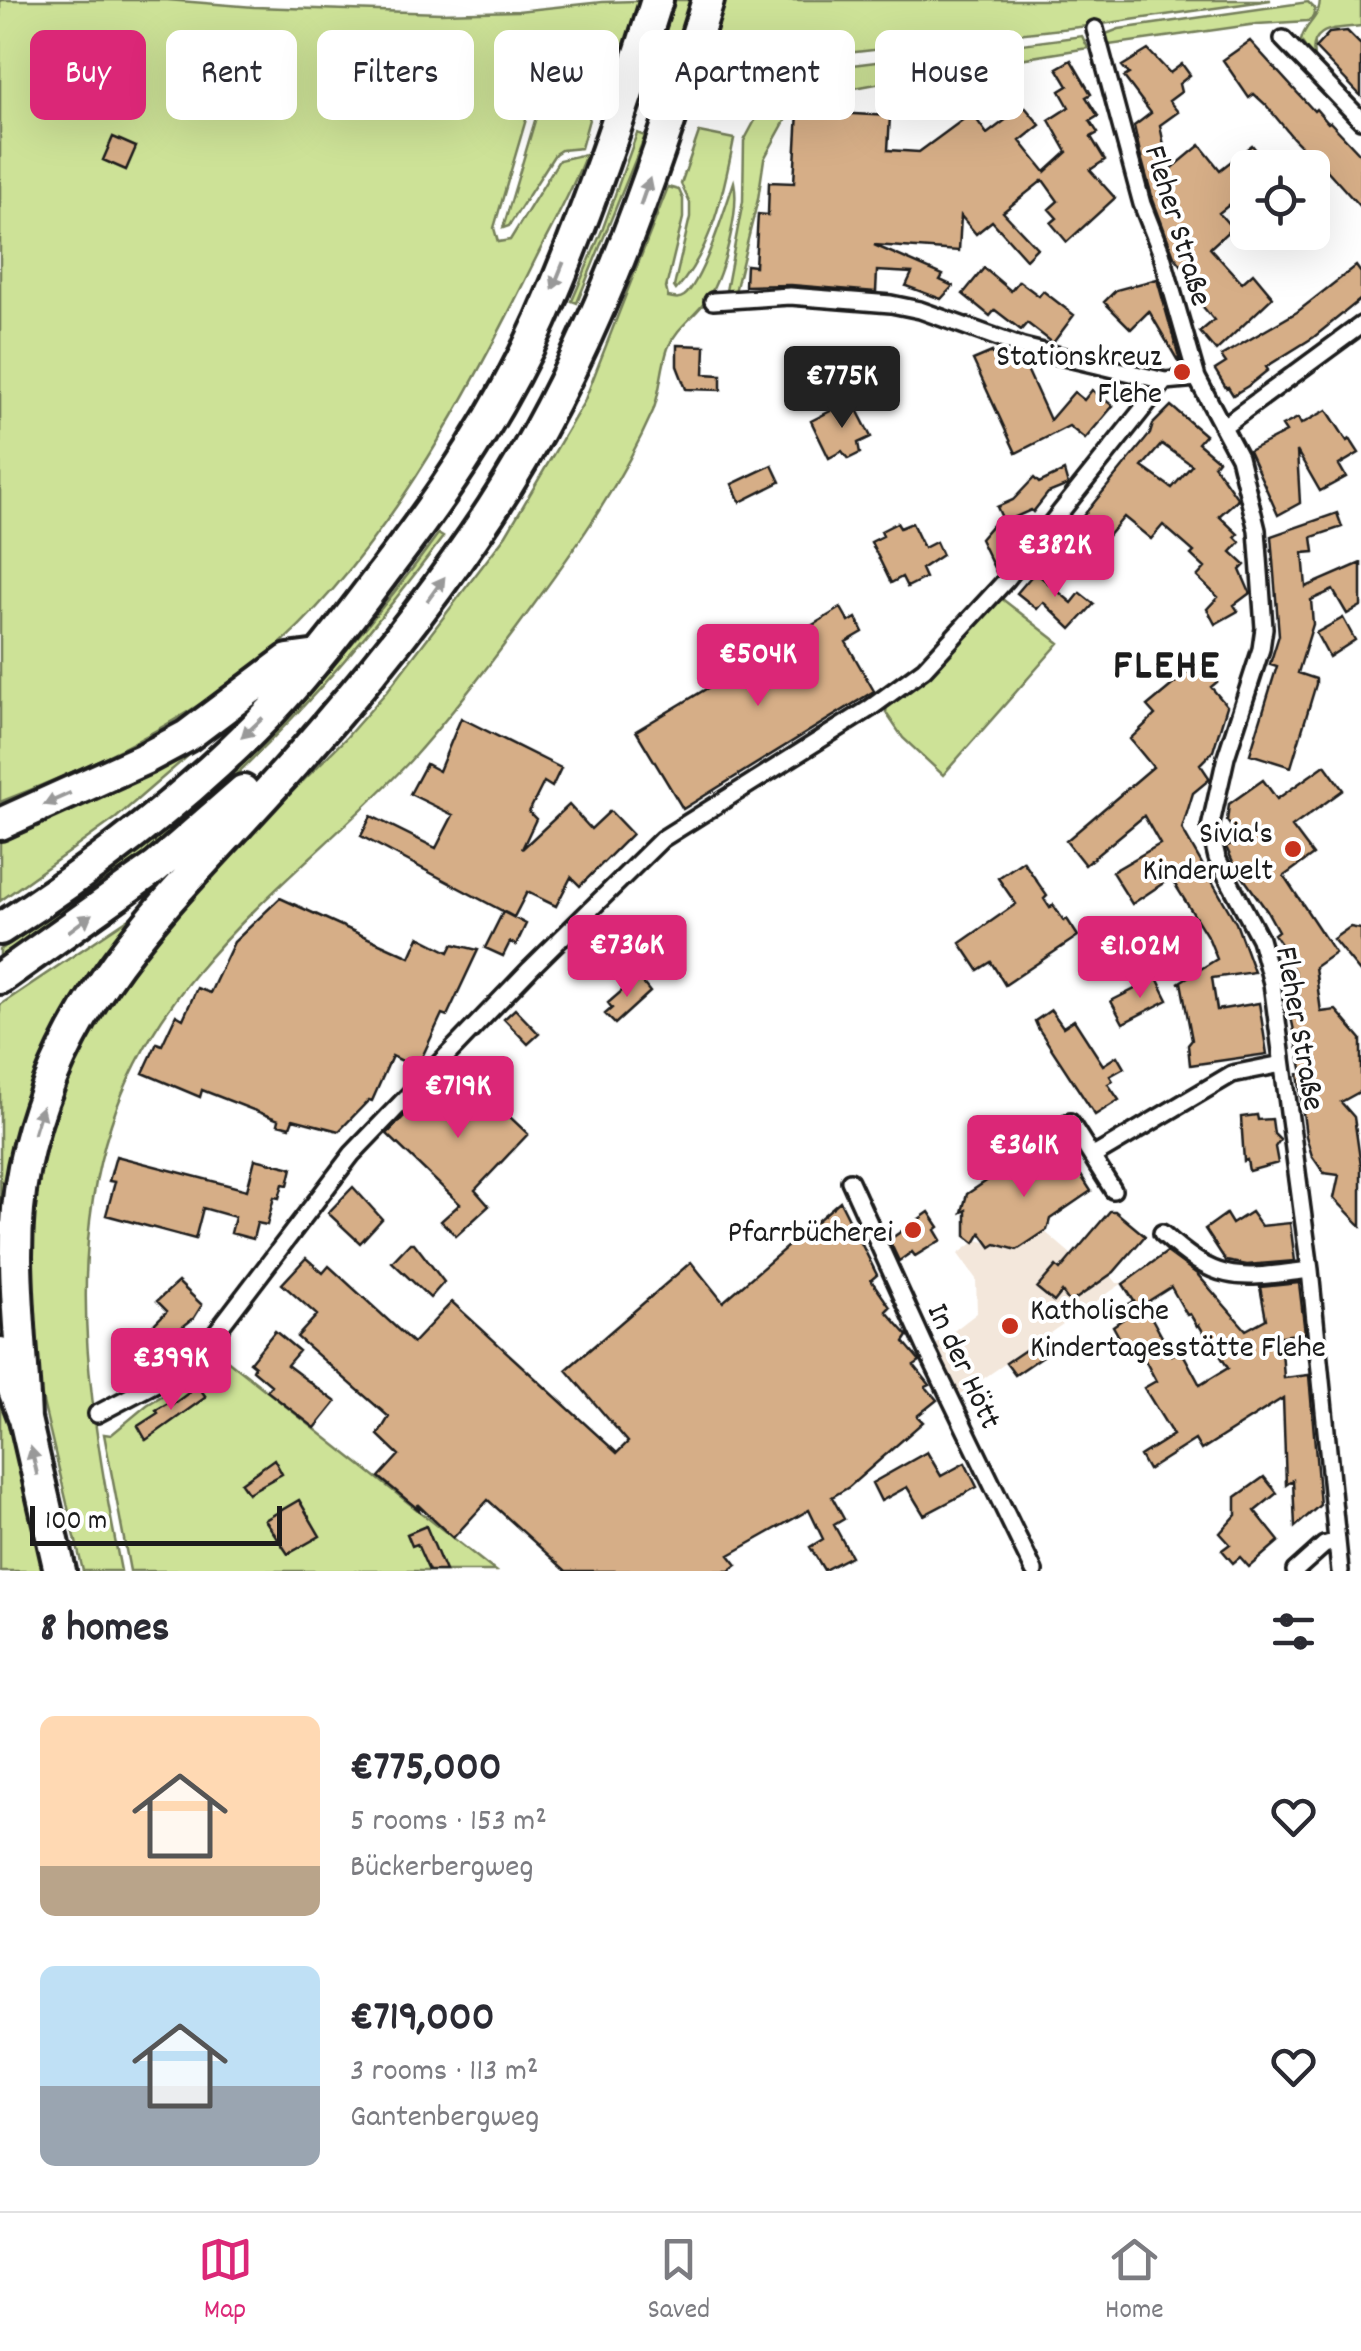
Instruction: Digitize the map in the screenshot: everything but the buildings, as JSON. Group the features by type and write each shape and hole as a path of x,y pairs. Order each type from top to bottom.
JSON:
{"highway":[{"path":"0,928 69,882 206,772 270,711 420,526 493,415 541,320 619,120 657,0"},
{"path":"24,1420 16,1297 24,1168 38,1117 70,1038 86,1006 148,924 302,754 424,605 475,534 563,388 627,241 708,0"},
{"path":"0,824 186,736 288,660 318,656"},
{"path":"0,978 57,940 183,844 374,665"},
{"path":"0,1353 24,1420 60,1571"}],"street":[{"name":"Fleher Straße","path":"1095,29 1142,204 1162,252 1197,378 1240,456 1257,530 1264,628 1261,649 1213,804 1210,839 1260,939 1272,983 1310,1270 1340,1571"},
{"path":"1283,38 1361,120"},
{"path":"713,300 790,296 891,304 920,310 1023,346 1165,381 1197,378"},
{"path":"1225,425 1361,324"},
{"path":"97,1414 181,1370 200,1351 352,1154 451,1048 662,839 869,709 924,668 1007,580 1165,381"},
{"path":"1092,1157 1232,1074 1282,1064"},
{"path":"1070,1122 1114,1190"},
{"name":"In der Hött","path":"850,1181 1034,1571"},
{"path":"1162,1233 1194,1262 1236,1277 1310,1270"},
{"path":"1295,1571 1324,1545 1337,1541"}],"shaded area":[{"name":"Katholische Kindertagesstätte Flehe","path":"1043,1230 1072,1255 1084,1242 1117,1283 1123,1283 955,1398 933,1347 977,1313 976,1279 958,1254 977,1240 1009,1248"}],"green space":[{"path":"0,0 167,0 441,13 671,0 1271,0 1024,33 1024,30 875,30 875,50 855,52 855,30 639,30 639,64 619,57 619,30 494,30 494,120 526,120 494,228 498,242 510,240 559,160 586,154 477,372 416,477 345,575 265,657 171,722 70,773 0,802"},
{"path":"1320,0 1361,0 1361,26 1333,29 1319,36 1313,50 1315,62 1301,41"},
{"path":"1308,2 1315,9 1308,21 1257,24 1102,46 1106,34 1119,29"},
{"path":"1082,36 1088,48 1024,58 1024,44"},
{"path":"875,62 875,84 855,88 855,65"},
{"path":"535,120 589,120 581,148 555,154 509,226 503,228"},
{"path":"755,120 785,120 764,159 734,296 726,291 743,201 744,141"},
{"path":"699,132 734,139 708,238 676,290 690,217 690,203 681,184"},
{"path":"637,133 645,136 577,303 572,301"},
{"path":"734,182 733,225 714,287 672,340 653,411 628,462 584,534 443,723 368,804 199,969 164,1016 134,1067 111,1124 96,1179 86,1291 93,1404 121,1571 83,1571 30,1331 29,1206 50,1120 80,1046 135,960 199,885 345,739 388,690 506,535 584,402 668,187 679,190 683,199 683,218 666,288 668,297 678,298 684,296 698,276"},
{"path":"438,534 443,537 346,659 242,769 128,867 0,957 0,950 125,862 239,763 343,654"},
{"path":"997,595 1059,643 943,775 903,738 886,713 887,705"},
{"path":"218,730 116,818 0,901 0,837"},
{"path":"137,913 106,952 53,1042 3,1212 0,1258 0,1005"},
{"path":"212,1348 495,1571 130,1571 104,1434 111,1435 147,1405 186,1381"},
{"path":"0,1391 47,1571 0,1571"}],"place":[{"name":"Stationskreuz Flehe","path":"1182,372"},
{"name":"Sivia's Kinderwelt","path":"1293,849"},
{"name":"Pfarrbücherei","path":"913,1230"},
{"name":"Katholische Kindertagesstätte Flehe","path":"1010,1326"}],"district":[{"name":"FLEHE","path":"1167,662"}]}
